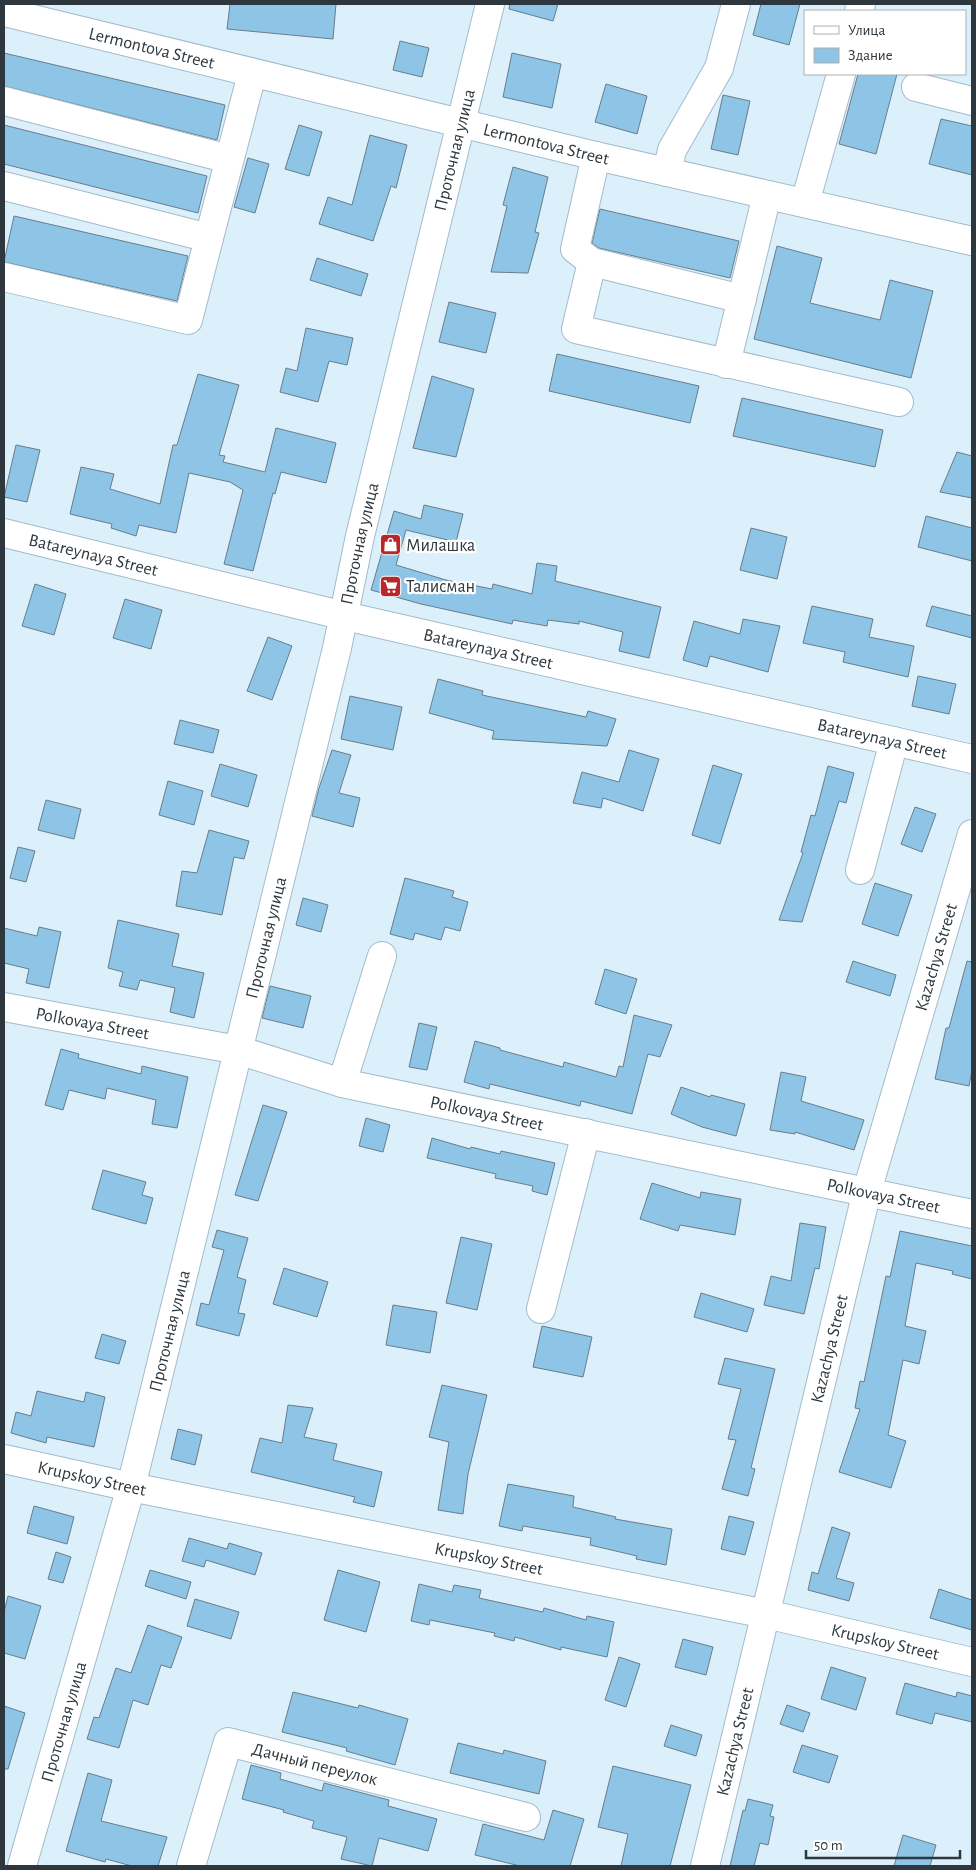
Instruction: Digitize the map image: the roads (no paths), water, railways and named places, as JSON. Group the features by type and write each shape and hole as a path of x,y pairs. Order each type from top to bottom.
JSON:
{"street":[{"name":"Проточная улица","path":"22,1866 131,1487 344,616 360,536 490,4"},
{"path":"667,172 672,150 719,68 736,4"},
{"name":"Lermontova Street","path":"4,12 252,74 462,122 596,156 972,241"},
{"path":"4,277 188,320 252,74"},
{"path":"805,203 841,75"},
{"path":"916,87 972,101"},
{"path":"4,101 229,159"},
{"path":"596,156 575,249 592,262 742,299"},
{"path":"4,186 209,238"},
{"path":"726,364 766,195"},
{"path":"592,262 576,329 899,402"},
{"name":"Batareynaya Street","path":"4,533 344,616 972,759"},
{"path":"860,870 894,741"},
{"name":"Kazachya Street","path":"705,1866 867,1191 972,834"},
{"path":"342,1082 382,956"},
{"name":"Polkovaya Street","path":"4,1007 238,1050 342,1082 972,1214"},
{"path":"541,1309 586,1133"},
{"name":"Krupskoy Street","path":"4,1459 131,1487 766,1614 972,1662"},
{"name":"Дачный переулок","path":"191,1866 228,1742 526,1817"}],"place":[{"name":"Милашка","path":"390,545"},
{"name":"Талисман","path":"390,586"}]}
